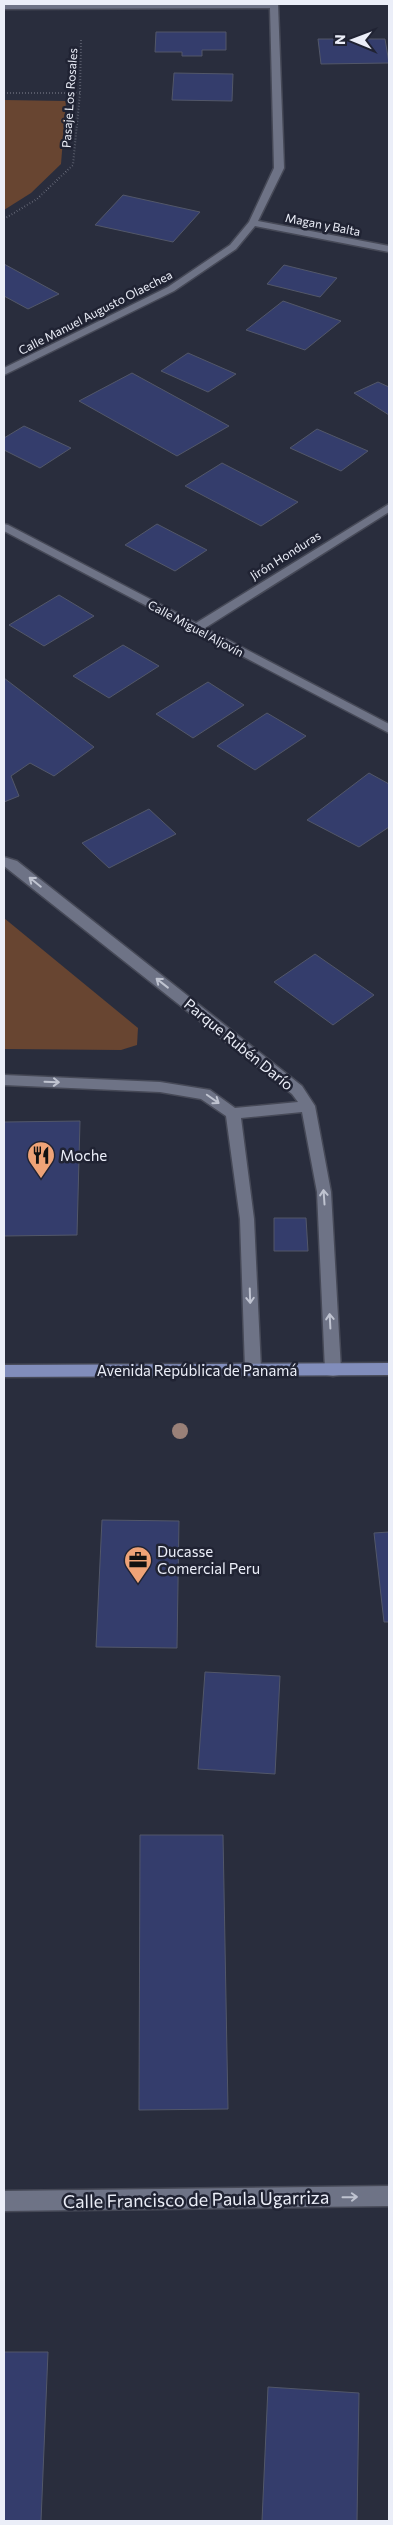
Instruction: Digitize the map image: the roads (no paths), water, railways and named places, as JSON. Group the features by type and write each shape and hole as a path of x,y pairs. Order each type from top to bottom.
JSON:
{"main road":[{"name":"Avenida República de Panamá","path":"4,1371 389,1369"}],"street":[{"path":"4,7 274,5"},
{"name":"Calle Manuel Augusto Olaechea","path":"4,372 172,289 233,247 253,223 279,168 274,5"},
{"name":"Magan y Balta","path":"253,223 389,249"},
{"name":"Jirón Honduras","path":"196,628 389,507"},
{"name":"Calle Miguel Aljovín","path":"4,527 389,729"},
{"name":"Parque Rubén Darío","path":"4,861 12,864 297,1090 308,1106 324,1192 333,1370"},
{"path":"4,1080 160,1086 205,1094 233,1114 308,1106"},
{"path":"233,1114 248,1220 253,1369"},
{"name":"Calle Francisco de Paula Ugarriza","path":"4,2201 389,2196"}],"place":[{"name":"Moche","path":"41,1179"},
{"name":"Ducasse Comercial Peru","path":"138,1584"}]}
